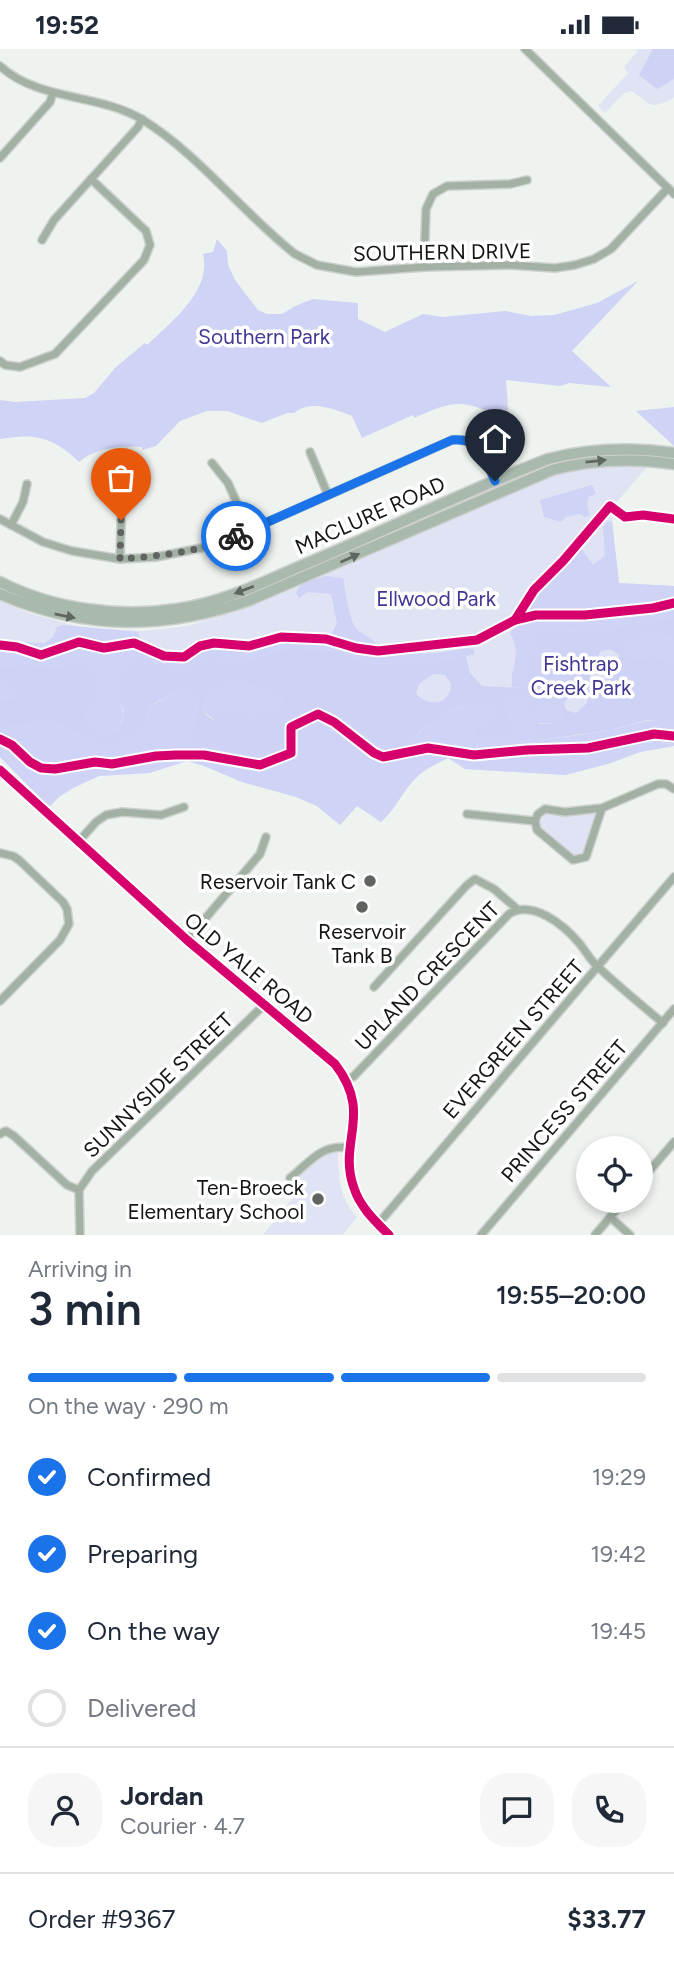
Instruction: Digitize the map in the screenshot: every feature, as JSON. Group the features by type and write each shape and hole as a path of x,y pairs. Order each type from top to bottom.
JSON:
{"main road":[{"name":"MACLURE ROAD","path":"0,582 34,595 83,608 143,612 178,609 244,591 548,459 600,449 626,448 674,453"},
{"name":"MACLURE ROAD","path":"0,594 57,615 83,619 111,622 178,620 250,600 531,478 570,465 626,459 674,464"},
{"path":"453,512 461,502 490,489 495,481"}],"street":[{"path":"525,49 671,191"},
{"name":"SOUTHERN DRIVE","path":"0,67 21,80 53,93 115,107 142,119 176,145 295,254 317,265 344,271 510,265 555,268 594,260 611,249 671,191"},
{"path":"0,158 50,102 53,93"},
{"path":"42,240 54,220 138,127 142,119"},
{"path":"0,361 5,365 20,367 55,354 144,260 150,245 146,231 91,179"},
{"path":"424,267 426,209 433,194 447,186 510,184 527,180"},
{"path":"0,519 43,542 85,554 120,559 156,557 216,545 452,440 464,439 482,451 495,481"},
{"path":"310,452 328,495"},
{"path":"212,463 228,483 249,530"},
{"path":"11,526 23,502 27,484"},
{"path":"120,559 122,493"},
{"path":"625,517 643,515 674,519"},
{"name":"OLD YALE ROAD","path":"0,770 187,940 328,1057 346,1081 355,1113 349,1168 352,1185 361,1203 390,1235"},
{"path":"602,808 586,856 573,860 537,830 535,821 538,814 545,809 565,812 602,808 658,784 666,784 674,789"},
{"path":"79,841 106,815 122,812 161,815 184,807"},
{"path":"467,814 535,821"},
{"path":"187,940 260,854 266,837"},
{"path":"0,853 19,860 63,902 69,916 66,932 60,940 0,1001"},
{"name":"EVERGREEN STREET","path":"378,1224 674,877"},
{"path":"374,987 475,879 494,889 517,909"},
{"name":"UPLAND CRESCENT","path":"346,1081 354,1076 509,914 517,909 541,913 558,924 578,940 598,967 663,1023"},
{"name":"SUNNYSIDE STREET","path":"79,1190 99,1163 265,1004"},
{"name":"PRINCESS STREET","path":"481,1235 674,1009"},
{"path":"0,1134 6,1131 14,1136 67,1185 79,1190 80,1235"},
{"path":"653,1170 671,1153 674,1143"},
{"path":"290,1178 325,1149 340,1146 350,1148"},
{"path":"594,1235 614,1213"},
{"path":"610,1217 630,1235"}],"green space":[{"path":"637,49 674,49 674,98 654,105 631,91 624,93 605,113 598,106 628,73 624,67"},
{"name":"Southern Park","path":"217,239 227,251 228,265 235,280 258,310 267,314 282,314 313,299 358,303 358,319 385,332 423,314 443,317 505,311 531,316 554,315 597,303 638,281 572,351 611,387 569,383 560,386 506,380 508,401 505,422 486,445 482,441 498,417 465,404 447,405 414,418 413,415 362,438 352,416 323,407 308,407 262,423 227,411 207,411 180,421 156,446 142,450 142,447 134,446 117,447 93,453 79,462 61,447 43,439 0,439 0,400 15,402 85,398 94,393 116,367 145,343 147,345 178,316 196,293 204,268 203,254 213,252"},
{"path":"674,407 674,446 636,411"},
{"name":"Fishtrap Creek Park","path":"611,465 647,467 616,503 612,521 619,583 674,586 674,746 640,752 565,775 465,769 448,758 419,775 381,822 357,806 340,825 317,806 296,797 242,782 187,761 149,773 99,776 73,788 49,807 0,757 0,601 29,613 83,628 143,631 187,626 238,611 285,592 550,476 570,470"},
{"path":"592,485 596,494 589,497 587,504 590,515 566,517 561,522 544,517 540,500"},
{"path":"612,521 619,583 674,586 674,616 604,629 533,635 539,646 528,660 528,679 521,688 512,687 516,648 510,633 532,598 577,551 581,548 593,565 605,556 603,528 607,522"},
{"path":"326,576 343,578 353,623 358,631 373,640 377,646 356,646 358,652 437,653 469,648 475,650 473,655 423,662 371,664 334,651 288,648 236,663 200,667 186,673 170,671 154,661 118,698 123,715 117,731 99,734 87,722 86,714 96,705 99,683 96,674 87,667 79,662 57,668 22,663 0,667 0,642 45,643 53,637 57,627 63,625 139,632 140,645 176,654 213,645 270,638 320,639 332,633 337,623 331,594 308,592 299,598 296,593 301,583"},
{"path":"655,633 674,640 674,661 649,656 637,659 624,653 623,646 627,639"},
{"path":"232,681 275,693 284,701 279,714 252,709 257,716 255,722 224,721 211,717 203,706 212,691"},
{"path":"10,683 15,697 0,700 0,684"},
{"path":"182,690 192,692 198,698 192,735 287,725 305,714 320,710 336,713 352,726 418,734 438,714 474,703 491,705 496,711 491,723 517,732 503,703 508,697 530,700 536,712 540,704 560,709 563,715 555,723 539,723 539,740 666,720 674,722 674,746 640,752 565,775 465,769 448,758 419,775 381,822 357,806 340,825 317,806 296,797 242,782 187,761 149,773 99,776 73,788 49,807 0,757 0,728 53,722 97,743 145,719 154,704"},
{"path":"546,813 565,816 595,813 584,855 573,857 541,830 540,822"},
{"name":"Ten-Broeck Elementary School","path":"328,1152 338,1153 343,1195 357,1217 343,1235 263,1235 300,1189 293,1181"}],"shaded area":[{"path":"653,49 674,49 674,79 657,89 639,75"},
{"path":"674,616 674,640 655,633 628,639 623,646 625,653 637,659 649,656 674,661 674,722 647,720 610,730 539,740 531,725 555,723 563,715 560,709 540,704 536,713 529,708 530,700 508,697 503,703 517,732 512,738 476,738 477,728 491,723 496,711 491,705 461,707 437,718 394,755 345,720 318,710 287,725 286,745 255,754 195,742 192,735 198,698 192,692 182,690 154,703 145,719 122,741 97,743 53,722 0,728 0,700 15,697 10,683 0,684 0,667 22,663 57,668 79,662 96,674 99,689 96,705 86,714 87,722 100,734 117,731 122,722 124,710 118,698 120,681 138,660 183,672 191,670 209,656 221,663 236,663 288,648 334,651 371,664 423,662 466,656 470,673 482,686 521,688 528,679 528,660 538,646 533,634 544,631 604,629","holes":["610,649 619,655 615,665 606,672 606,679 591,681 589,670 601,651","433,674 445,675 451,684 447,697 438,702 427,701 416,694 419,684","232,681 275,693 284,701 279,713 251,707 257,716 255,722 231,709 213,720 206,715 203,706 212,691","582,687 589,693 587,703 576,713 566,710 564,703 572,693"]}],"cycle path":[{"path":"515,620 534,590 610,506 625,517 643,515 674,519"},
{"path":"0,645 41,655 79,642 104,648 134,643 164,656 184,657 200,646 214,643 249,646 281,637 326,639 378,651 477,640 515,620 536,615 585,615 653,608 674,603"},
{"path":"0,739 12,745 30,762 41,768 55,769 95,762 112,764 176,755 204,755 260,765 291,753 291,727 318,714 334,722 383,757 428,748 474,755 588,748 654,734 674,736"},
{"path":"0,770 187,940 335,1064 352,1098 354,1113 349,1156 354,1188 364,1208 389,1235"}],"way so far":[{"path":"121,520 120,559 156,557 216,545 236,536"}],"place":[{"name":"Reservoir Tank C","path":"370,881"},
{"name":"Reservoir Tank B","path":"362,907"},
{"name":"Ten-Broeck Elementary School","path":"318,1199"}],"route":[{"path":"236,536 452,440 464,439 480,448 495,481"}],"park label":[{"name":"Ellwood Park","path":"436,598"}]}
